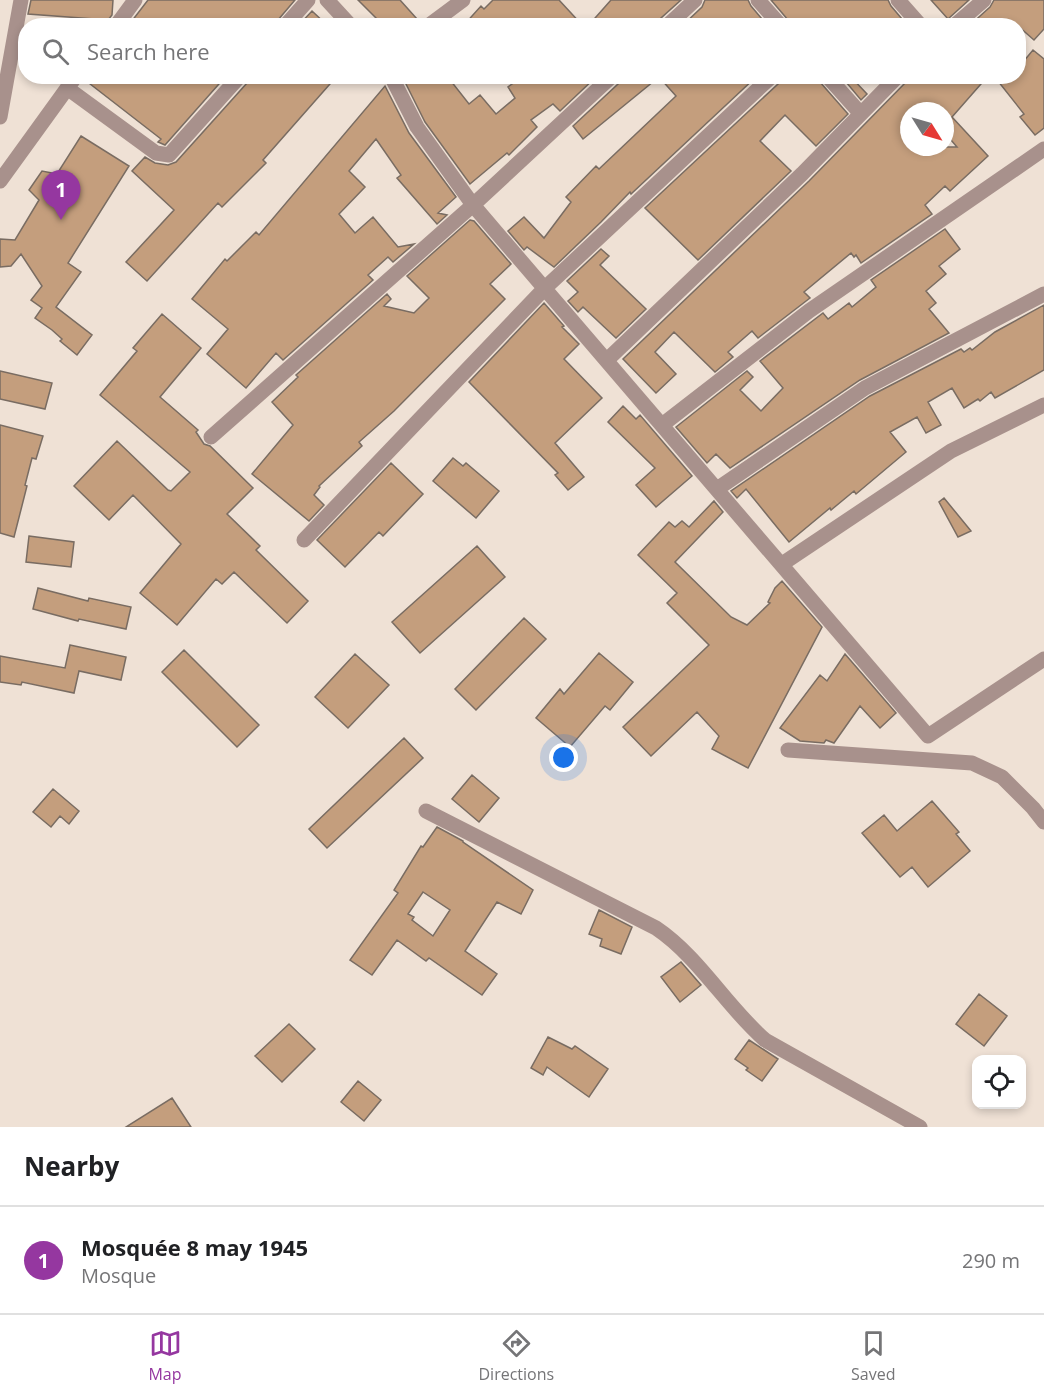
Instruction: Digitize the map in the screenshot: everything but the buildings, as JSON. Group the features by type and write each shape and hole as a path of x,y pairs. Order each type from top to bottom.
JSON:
{"street":[{"path":"0,117 21,0"},
{"path":"122,18 135,0"},
{"path":"292,18 308,0"},
{"path":"327,0 344,18"},
{"path":"439,18 463,0"},
{"path":"676,18 695,0"},
{"path":"758,0 774,18"},
{"path":"898,0 914,18"},
{"path":"963,18 984,0"},
{"path":"0,181 71,84"},
{"path":"74,84 156,153 169,155 233,84"},
{"path":"395,84 417,127 473,205 928,736 1044,659"},
{"path":"211,437 473,205 603,84"},
{"path":"304,540 545,288 763,84"},
{"path":"834,84 861,114"},
{"path":"607,360 802,174 890,84"},
{"path":"662,425 809,311 1044,149"},
{"path":"717,489 865,388 1044,294"},
{"path":"782,564 951,451 1044,405"},
{"path":"788,750 972,763 1002,777 1044,822"},
{"path":"426,811 656,928 673,939 748,1025 765,1040 920,1127"}],"place":[{"name":"Mosquée 8 may 1945","path":"61,220"}]}
